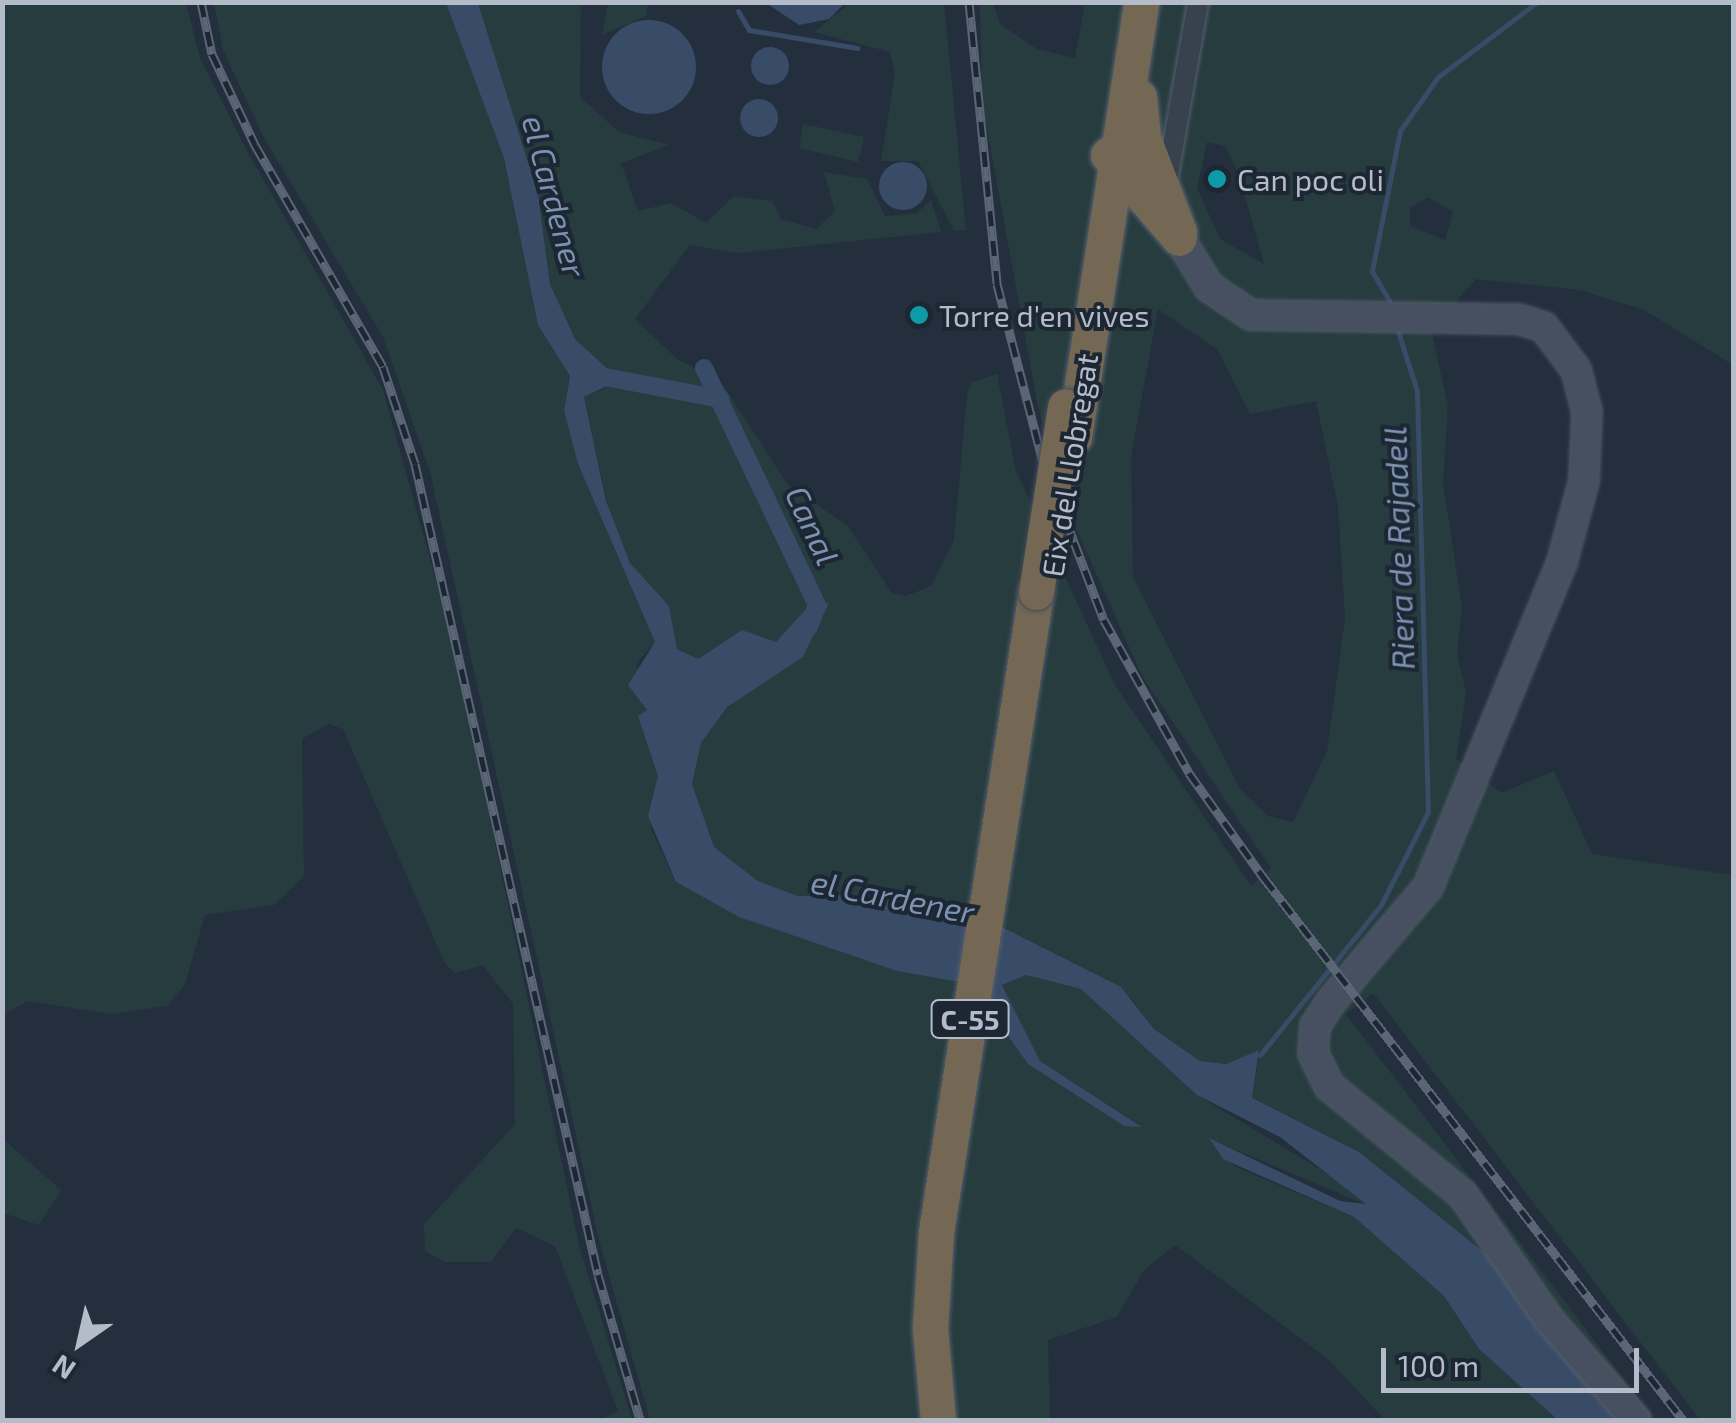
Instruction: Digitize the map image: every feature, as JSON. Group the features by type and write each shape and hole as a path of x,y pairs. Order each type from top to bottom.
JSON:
{"highway":[{"name":"Eix del Llobregat","path":"1123,69 1124,2"},
{"name":"Eix del Llobregat","path":"942,1232 1123,69 1141,2"},
{"path":"1123,69 1108,156 1172,233"},
{"path":"1123,69 1163,180 1172,233"},
{"path":"1115,167 1163,180"},
{"path":"1098,230 1115,167"},
{"path":"1098,230 1124,217 1172,233"},
{"name":"C-55","path":"938,1420 932,1370 942,1232"},
{"name":"C-55","path":"942,1232 951,1420"},
{"path":"928,1420 932,1370"}],"street":[{"path":"1163,180 1198,2"},
{"path":"1172,233 1233,307 1306,320 1478,312 1544,327 1576,370 1587,436 1578,517 1428,886 1332,1000 1315,1026 1314,1053 1329,1086 1462,1195 1550,1321 1636,1420"}],"green space":[{"path":"3,2 186,3 200,58 247,151 383,390 453,642 579,1245 632,1420 600,1420 618,1411 555,1246 516,1228 491,1262 445,1262 425,1251 424,1224 515,1124 513,1004 483,965 455,973 445,964 343,729 329,724 302,739 304,876 274,905 205,915 185,984 167,1006 110,1014 28,1001 3,1015"},
{"path":"214,3 446,3 504,158 538,325 570,376 564,411 578,464 655,642 636,664 647,711 638,716 658,776 651,829 676,882 739,917 897,971 971,984 1028,1064 1124,1126 1140,1125 1040,1061 1002,984 1026,975 1081,989 1197,1095 1359,1193 1367,1205 1210,1139 1234,1166 1354,1217 1444,1296 1479,1349 1558,1420 1385,1420 1328,1359 1175,1245 1144,1270 1117,1317 1048,1340 1050,1420 650,1420 599,1240 430,472 383,337 264,138 223,50"},
{"path":"478,3 581,3 580,97 619,132 669,145 621,163 638,211 671,203 706,223 734,196 772,201 781,219 816,229 835,211 824,172 867,179 885,216 917,213 931,200 941,232 738,253 690,245 635,319 677,359 720,381 788,485 847,525 892,593 906,596 931,586 954,540 967,394 972,382 997,374 1016,471 1115,685 1251,886 1271,868 1142,676 1069,513 1038,407 982,101 980,3 993,3 1000,24 1037,49 1075,58 1085,3 1733,3 1733,365 1644,310 1580,290 1476,279 1431,329 1448,405 1443,483 1462,607 1457,654 1466,693 1456,759 1502,793 1554,771 1592,854 1733,875 1733,1420 1700,1420 1373,993 1346,1014 1655,1420 1616,1420 1555,1351 1496,1262 1359,1152 1252,1098 1260,1050 1226,1064 1200,1061 1154,1029 1130,997 966,909 898,894 798,896 758,881 714,847 692,784 701,743 726,707 803,657 828,604 806,609 776,642 742,630 698,659 677,649 669,606 634,570 612,525 584,397 604,389 611,372 575,339 550,284 538,194","holes":["1207,142 1225,146 1238,172 1264,264 1220,239 1197,188","1428,197 1453,212 1445,240 1410,226 1410,208","1158,309 1218,350 1250,414 1316,401 1338,507 1345,618 1327,751 1293,822 1268,816 1240,789 1133,577 1131,456"]},
{"path":"608,3 648,3 646,16 602,35"},
{"path":"850,3 944,3 966,230 954,231 918,161 881,161 895,74 890,52 814,32"},
{"path":"803,124 864,137 858,162 799,148"},
{"path":"3,1139 61,1190 39,1225 3,1213"}],"water":[{"name":"el Cardener","path":"446,3 478,3 538,194 550,284 575,339 611,372 611,384 584,397 606,501 630,563 669,606 677,649 698,659 742,630 776,642 806,609 829,603 803,657 727,707 701,743 692,784 714,847 758,881 798,896 898,894 966,909 1121,987 1154,1029 1200,1061 1226,1064 1259,1050 1252,1098 1359,1152 1496,1262 1616,1420 1558,1420 1479,1349 1444,1296 1354,1217 1223,1159 1209,1138 1340,1201 1366,1204 1280,1137 1197,1095 1081,989 1026,975 1002,985 1040,1061 1142,1127 1124,1126 1028,1064 971,984 897,971 739,917 676,882 648,816 658,776 638,716 647,710 628,685 655,642 578,464 564,411 570,376 538,325 504,158"},
{"path":"766,3 845,3 829,19 799,25"},
{"path":"649,20 667,24 682,34 692,49 696,67 692,85 682,100 667,110 649,114 631,110 616,100 606,85 602,67 606,49 616,34 631,24"},
{"path":"770,47 783,53 789,66 783,79 770,85 757,79 751,66 757,53"},
{"path":"759,99 772,105 778,118 772,131 759,137 746,131 740,118 746,105"},
{"path":"903,162 920,169 927,186 920,203 903,210 886,203 879,186 886,169"}],"waterway":[{"name":"Riera de Rajadell","path":"1394,309 1372,271 1400,131 1438,77 1537,2"},
{"path":"738,11 749,30 858,48"},
{"name":"Riera de Rajadell","path":"1260,1055 1381,905 1428,812 1417,391 1396,325"},
{"name":"Canal","path":"704,368 817,605 809,627"},
{"name":"Canal","path":"589,374 721,399"}],"railway":[{"path":"201,2 212,54 255,145 383,367 415,464 598,1275 640,1420"},
{"path":"969,2 997,284 1042,458 1104,620 1189,773 1264,878 1683,1420"}],"place":[{"name":"Can poc oli","path":"1217,179"},
{"name":"Torre d'en vives","path":"919,315"}]}
